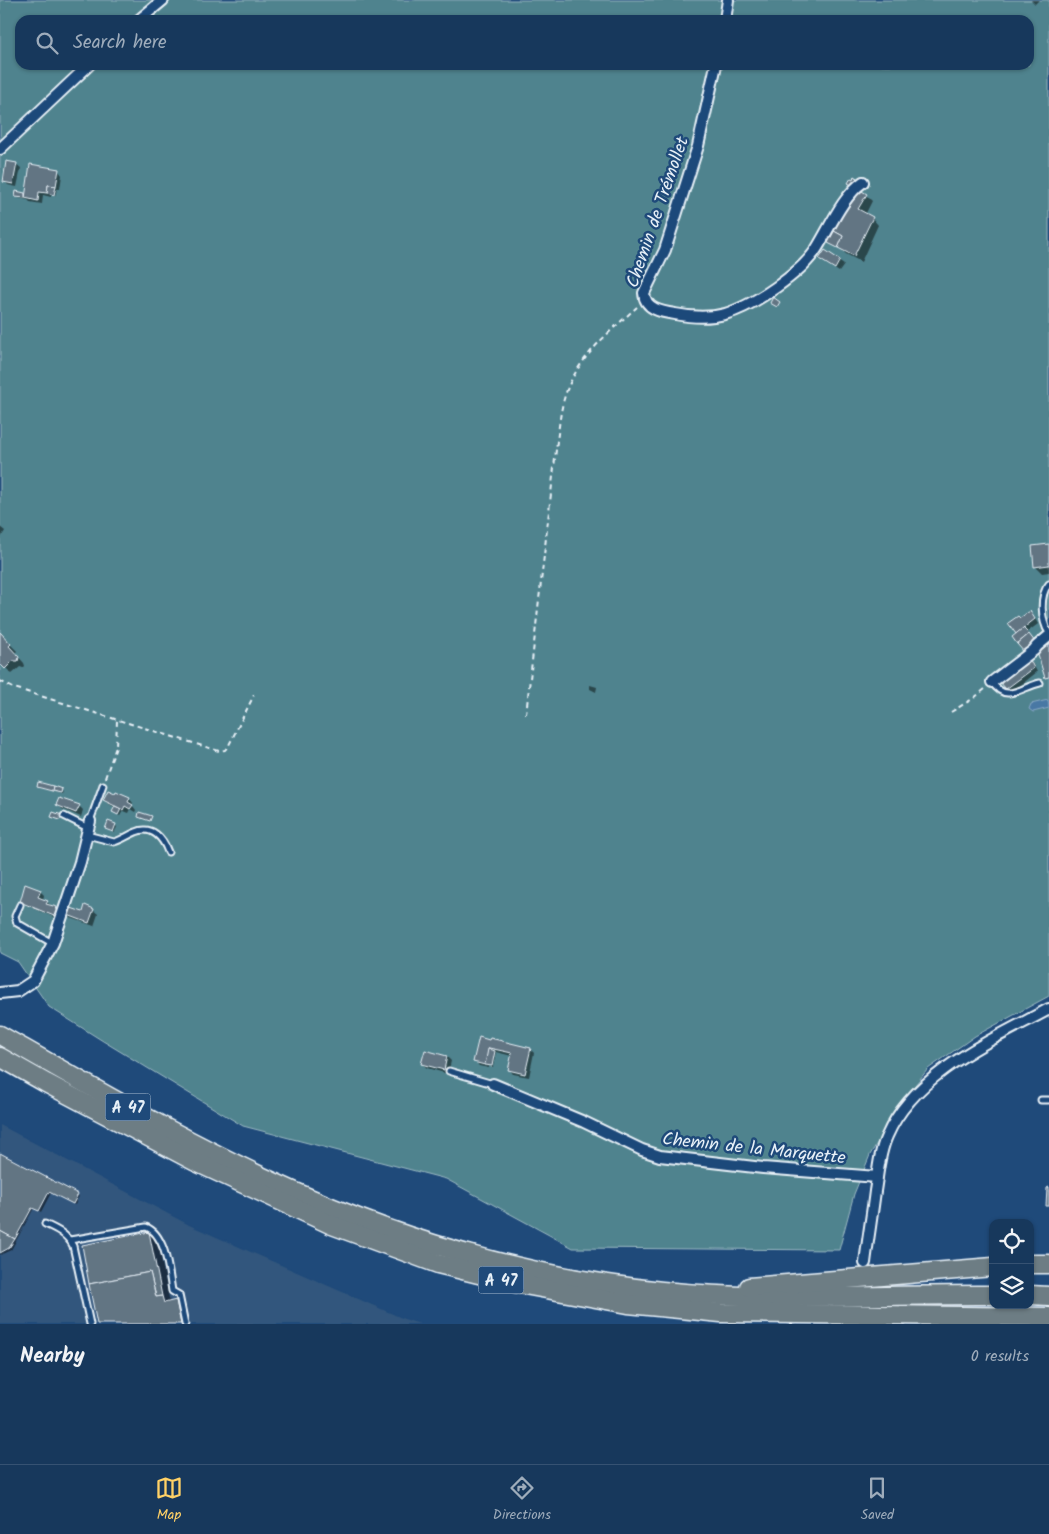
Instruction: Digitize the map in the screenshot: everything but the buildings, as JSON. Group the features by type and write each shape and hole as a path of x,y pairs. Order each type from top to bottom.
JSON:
{"highway":[{"name":"A 47","path":"0,1035 200,1146 301,1194 414,1238 510,1265 660,1291 719,1304 815,1298 989,1295"},
{"name":"A 47","path":"0,1057 194,1161 332,1225 438,1264 519,1284 628,1304 719,1304 1049,1317"},
{"path":"1034,1264 1049,1264"},
{"path":"762,1324 742,1322 719,1304 748,1287 989,1267"},
{"path":"1034,1295 1049,1296"}],"street":[{"path":"145,15 163,0"},
{"path":"726,15 728,0"},
{"path":"0,149 84,70"},
{"name":"Chemin de Trémollet","path":"715,70 698,146 664,250 644,293 644,300 650,306 674,314 698,316 723,314 752,303 772,290 808,259 817,248 841,207 863,182"},
{"path":"992,682 1034,650 1049,634"},
{"path":"0,993 18,991 33,981 53,943 80,862 88,828"},
{"path":"864,1263 879,1164 887,1136 901,1112 920,1089 946,1067 1049,1009"},
{"name":"Chemin de la Marquette","path":"493,1084 584,1122 642,1150 660,1156 763,1168 877,1177"}],"lane":[{"path":"1049,584 1044,594 1042,615 1043,623 1049,634"},
{"path":"992,682 999,690 1008,694 1040,683"},
{"path":"88,828 103,785"},
{"path":"64,816 114,842 134,832 145,830 162,838 168,852"},
{"path":"20,905 15,916 18,923 53,943"},
{"path":"449,1071 493,1084"},
{"path":"1041,1100 1049,1100"},
{"path":"45,1224 58,1230 70,1240 73,1246 90,1324"},
{"path":"70,1240 146,1227 151,1228 164,1249 172,1291 179,1295 185,1324"}],"path":[{"path":"526,714 557,441 564,399 577,370 590,352 644,300"},
{"path":"0,681 11,687 219,751 225,750 229,745 254,696"},
{"path":"951,712 974,698 992,682"},
{"path":"103,785 116,746 117,720"}],"shaded area":[{"path":"1048,700 1049,708 1033,712 1029,709 1031,704"},
{"path":"0,1125 189,1225 404,1319 420,1324 0,1324"}],"green space":[{"path":"0,0 1049,0 1049,996 975,1036 928,1069 902,1101 870,1155 854,1194 839,1250 573,1248 446,1179 243,1126 49,1007 18,962 0,953"}]}
